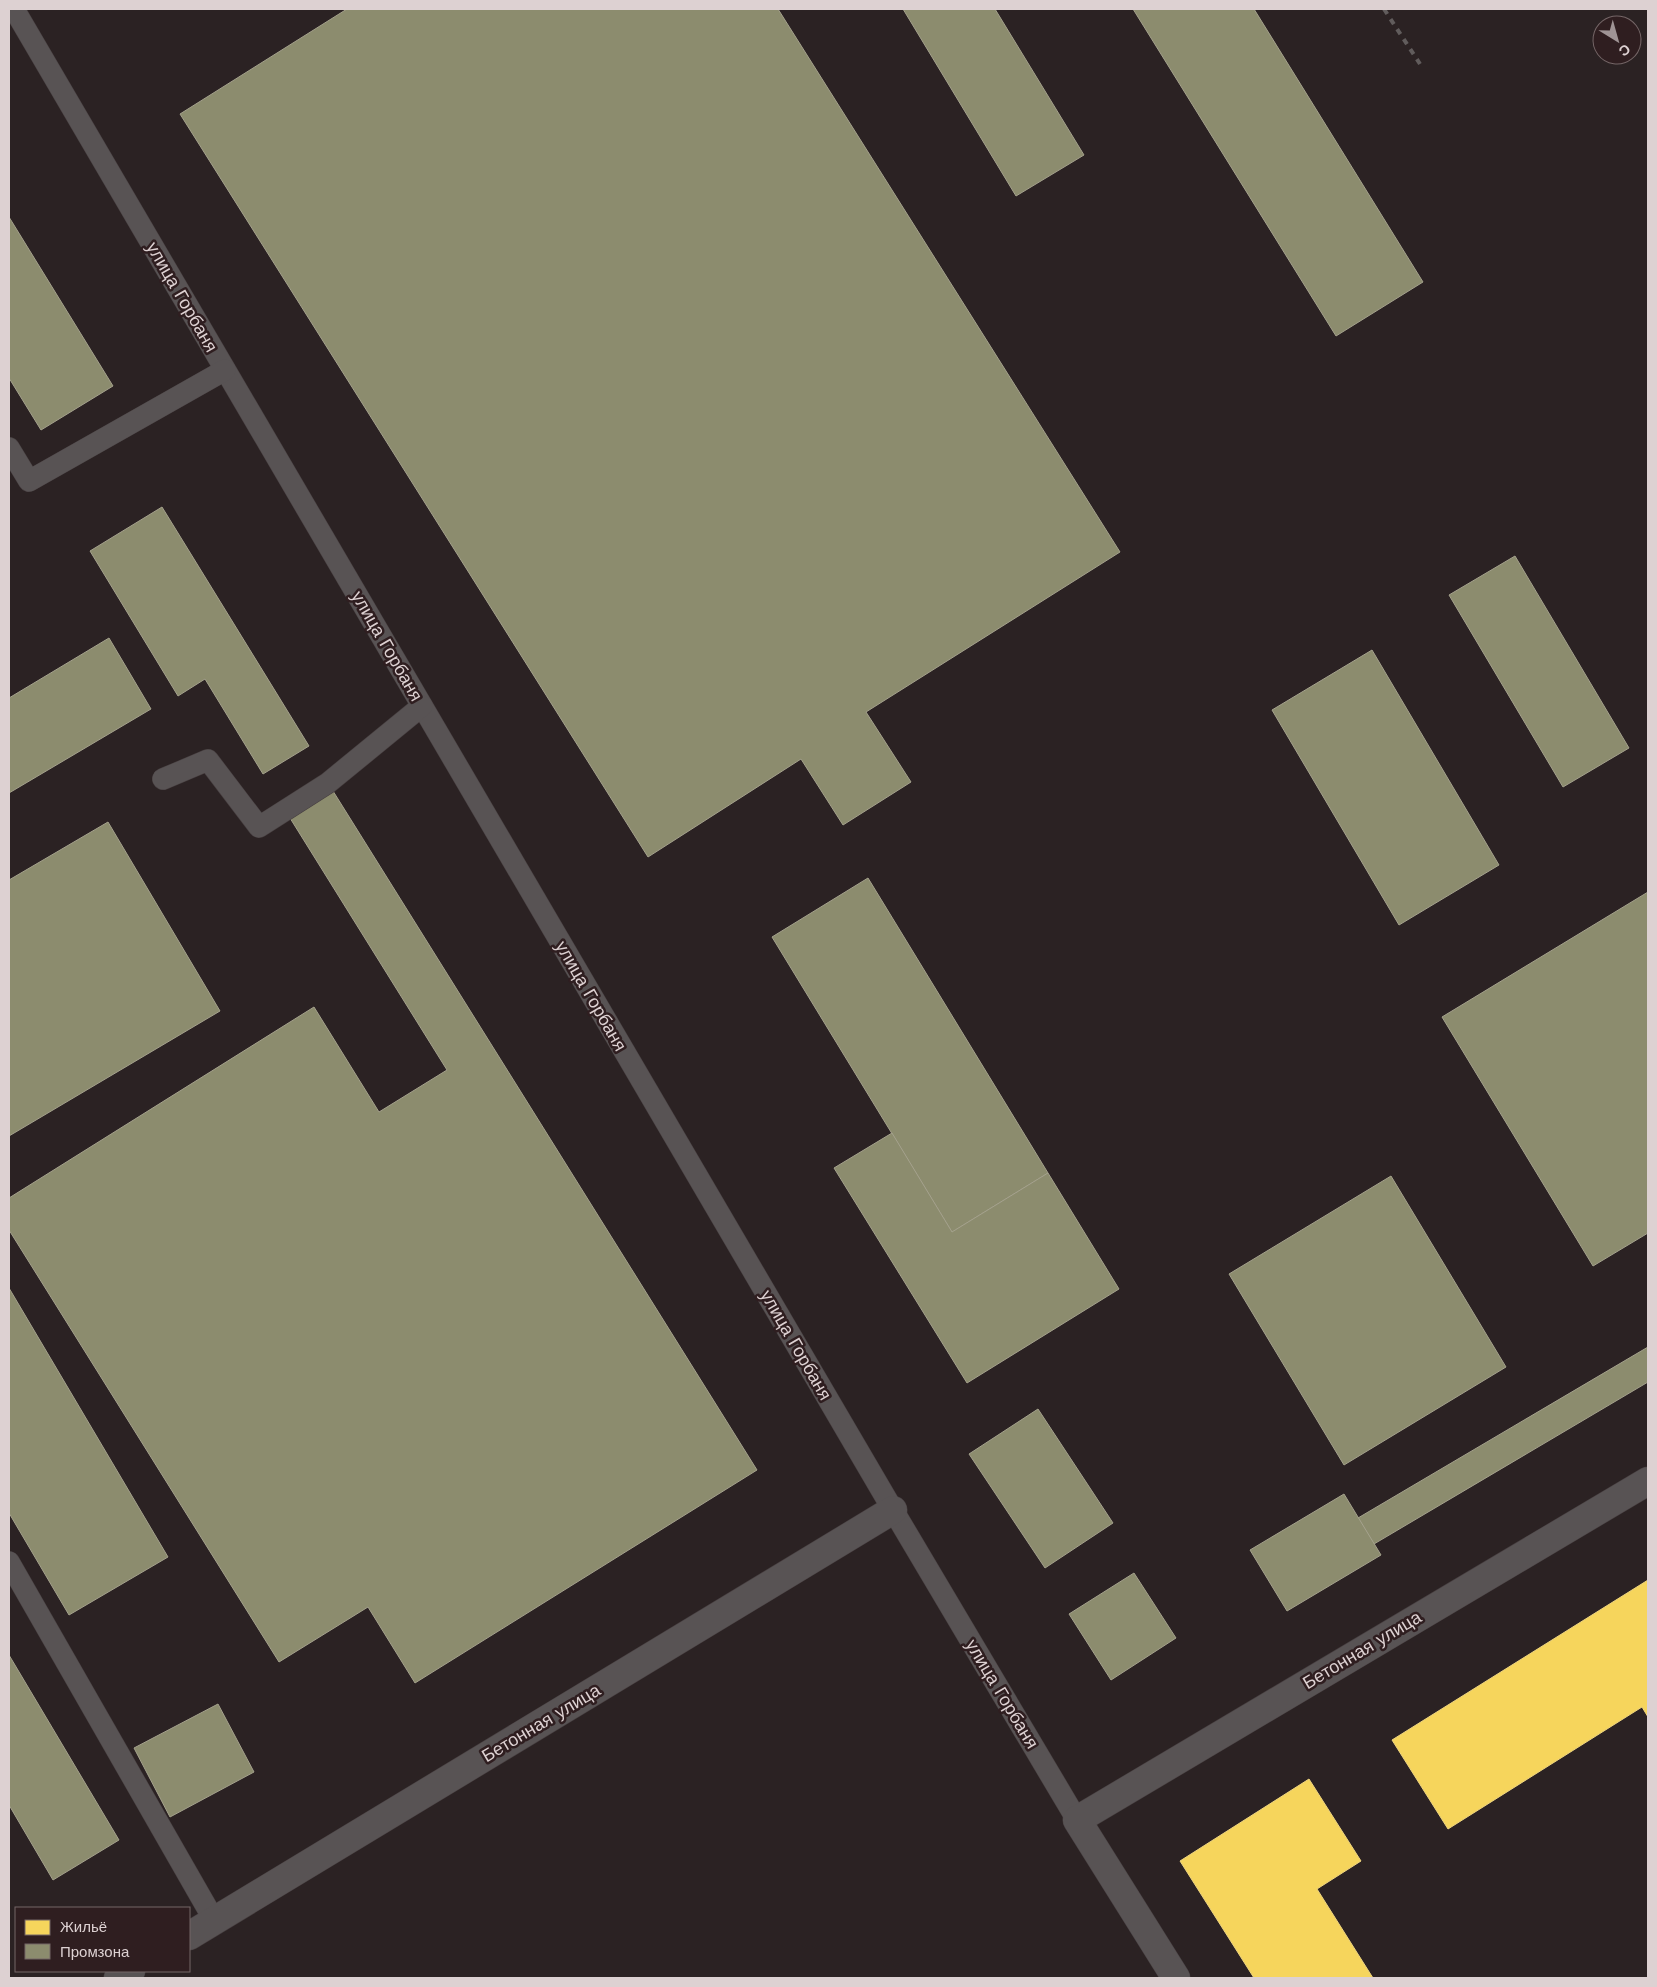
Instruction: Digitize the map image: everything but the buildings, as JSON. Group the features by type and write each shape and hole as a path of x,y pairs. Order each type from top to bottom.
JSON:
{"street":[{"name":"Бетонная улица","path":"1077,1820 1648,1481"},
{"name":"Бетонная улица","path":"190,1935 893,1510"},
{"name":"улица Горбаня","path":"1077,1820 1176,1978"}],"lane":[{"name":"улица Горбаня","path":"14,9 893,1510 1077,1820"},
{"path":"9,448 29,481 225,370"},
{"path":"163,779 208,760 259,827 328,783 422,706"},
{"path":"9,1562 214,1920"}],"railway":[{"path":"1384,9 1420,64"}]}
